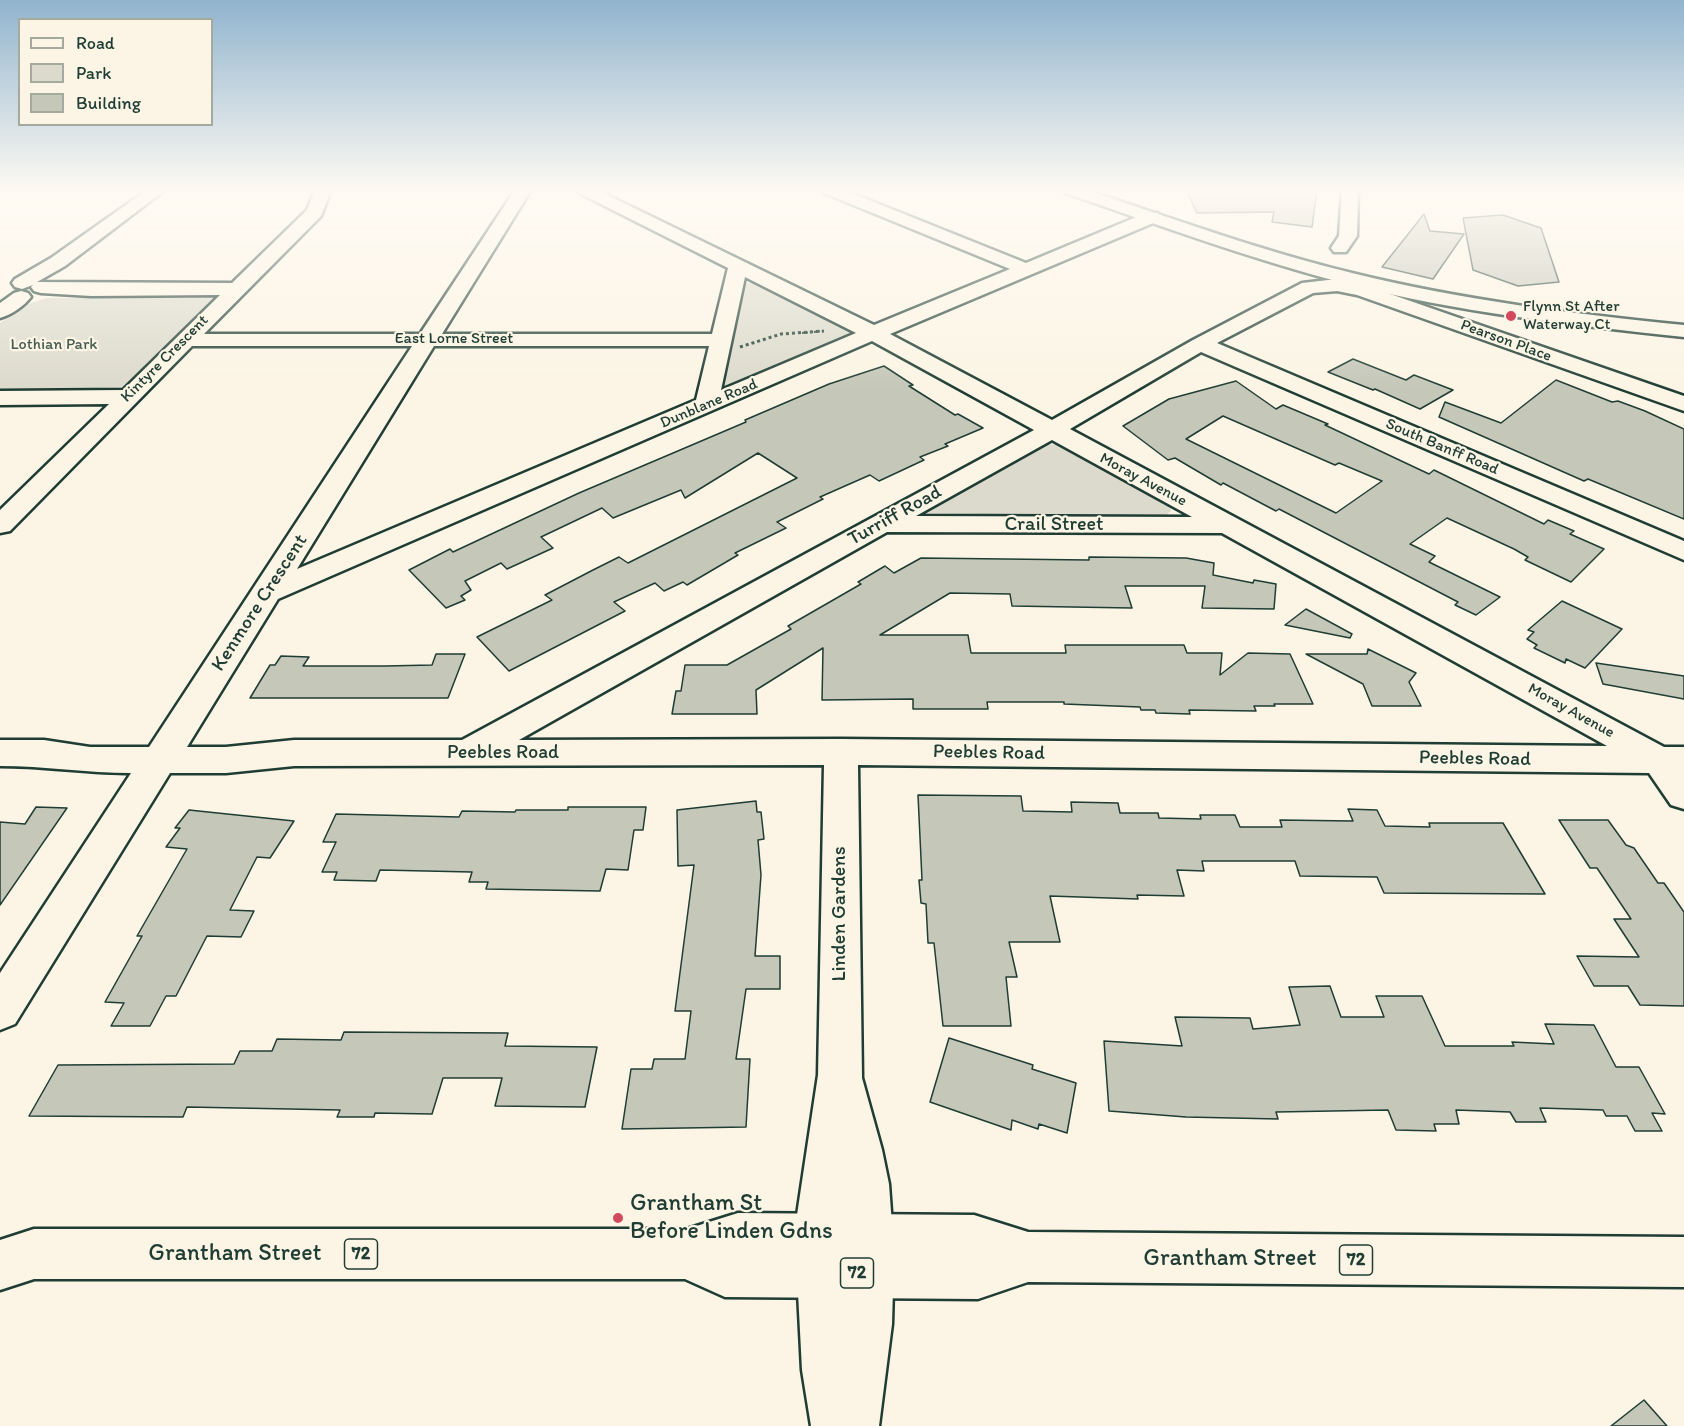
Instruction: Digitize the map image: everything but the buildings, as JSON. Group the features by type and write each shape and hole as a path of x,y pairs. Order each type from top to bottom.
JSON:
{"street":[{"path":"13,293 65,257"},
{"name":"Kintyre Crescent","path":"0,525 269,257"},
{"name":"Kenmore Crescent","path":"0,1010 484,257"},
{"name":"Moray Avenue","path":"717,257 865,329 1586,718 1671,760 1684,795"},
{"path":"995,257 1026,269"},
{"name":"Dunblane Road","path":"268,592 706,406 865,329 1056,257"},
{"path":"1273,257 1290,262 1499,299 1590,312 1684,321"},
{"path":"1300,257 1448,300 1541,315 1684,331"},
{"path":"1340,270 1343,257"},
{"path":"706,406 738,267"},
{"name":"Turriff Road","path":"467,753 1051,430 1200,344 1340,270"},
{"name":"Pearson Place","path":"1340,270 1348,287 1400,303 1684,404"},
{"path":"13,293 236,289"},
{"name":"East Lorne Street","path":"185,340 430,339 721,345"},
{"name":"South Banff Road","path":"1200,344 1684,551"},
{"path":"0,398 127,397"},
{"name":"Crail Street","path":"881,524 1226,525"},
{"name":"Peebles Road","path":"0,753 44,753 90,760 165,750 226,760 294,753 841,752 1671,760"},
{"name":"Linden Gardens","path":"841,752 840,1075 822,1215 844,1256 862,1371 851,1426"},
{"name":"Grantham Street","path":"11,1253 687,1254 725,1272 844,1256 978,1274 1028,1257 1684,1262"},
{"name":"Linden Gardens","path":"839,1426 829,1370 844,1256"}],"path":[{"path":"721,345 746,346 781,334 865,329"}],"green space":[{"path":"755,282 853,330 854,334 724,390 720,388 740,285"},
{"name":"Lothian Park","path":"47,298 214,298 116,393 0,393 0,323 25,305"},
{"path":"1043,444 1064,445 1170,505 1171,511 1163,518 933,517 924,515 923,512"}],"place":[{"name":"Flynn St After Waterway Ct","path":"1511,316"},
{"name":"Grantham St Before Linden Gdns","path":"618,1218"}]}
